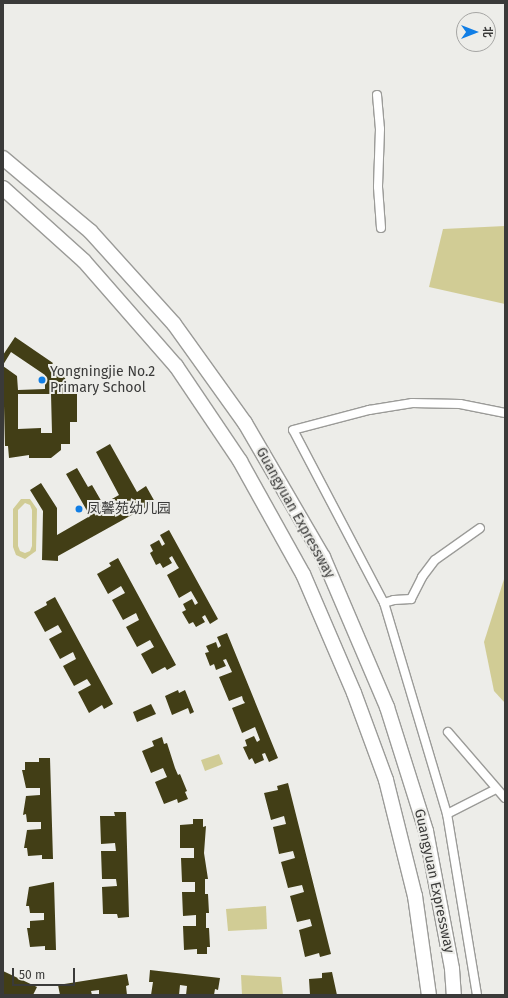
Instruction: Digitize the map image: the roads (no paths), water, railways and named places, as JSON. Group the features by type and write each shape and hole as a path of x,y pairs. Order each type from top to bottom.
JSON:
{"highway":[{"name":"Guangyuan Expressway","path":"4,159 90,231 174,324 246,423 322,557 387,707 426,831 452,969 454,995"},
{"name":"Guangyuan Expressway","path":"3,188 84,261 176,366 240,461 304,574 354,693 386,780 415,896 429,995"}],"street":[{"path":"377,95 380,129 378,187 381,228"},
{"path":"477,995 447,814 384,603 293,430 370,410 412,404 460,404 505,413"},
{"path":"384,603 394,600 411,599 422,577 435,560 480,528"},
{"path":"448,732 505,798"},
{"path":"447,814 496,789"}],"place":[{"name":"Yongningjie No.2 Primary School","path":"42,380"},
{"name":"凤馨苑幼儿园","path":"79,509"}]}
